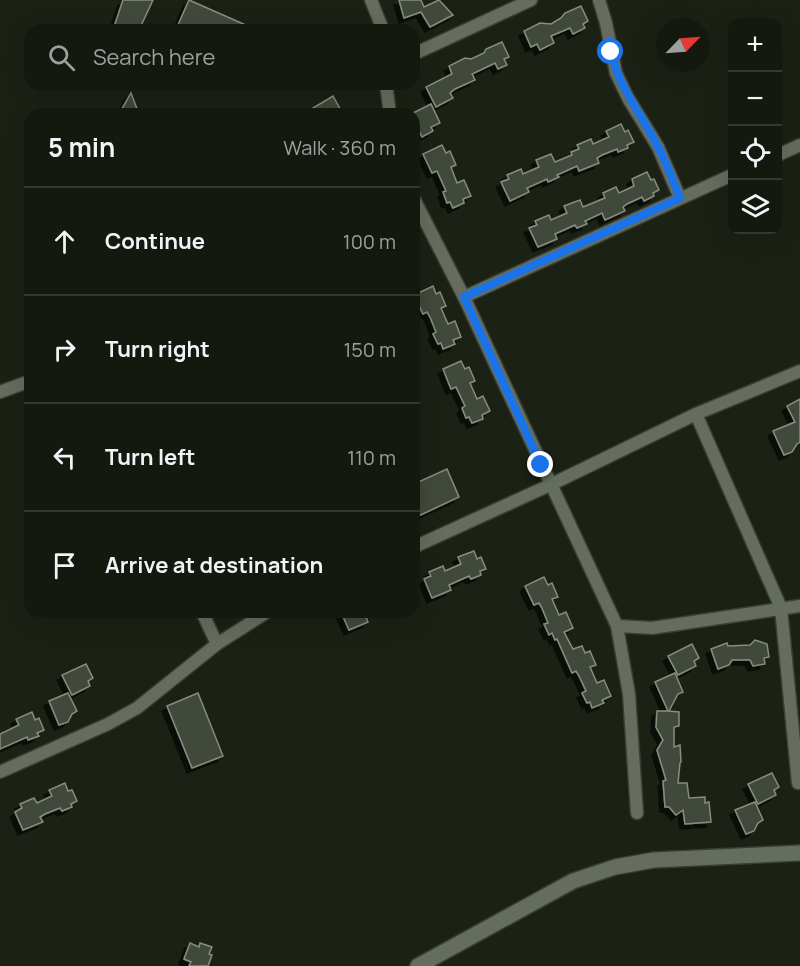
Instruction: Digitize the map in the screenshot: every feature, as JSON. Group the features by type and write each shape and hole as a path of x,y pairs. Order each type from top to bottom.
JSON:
{"street":[{"path":"370,0 380,24"},
{"path":"420,51 531,0"},
{"path":"599,0 616,73 628,98 658,147 680,198"},
{"path":"387,90 389,108"},
{"path":"782,152 800,145"},
{"path":"464,297 728,177"},
{"path":"420,211 464,297 617,626 629,694 637,813"},
{"path":"420,544 550,485 696,414 800,371"},
{"path":"0,392 24,383"},
{"path":"696,414 781,608 798,783"},
{"path":"617,626 668,627 800,606"},
{"path":"205,618 217,644"},
{"path":"0,772 108,724 137,708 217,644 258,618"},
{"path":"417,966 555,890 591,873 654,860 800,853"}],"building":[{"path":"123,0 153,0 142,24 115,24"},
{"path":"189,0 243,24 178,24"},
{"path":"399,0 421,0 424,7 439,0 453,15 430,27 421,12 404,18"},
{"path":"581,6 588,21 583,24 585,28 573,34 570,28 551,36 554,43 540,50 537,44 531,47 524,31 540,23 551,24 565,13"},
{"path":"502,42 509,57 504,59 507,65 498,69 495,63 472,74 475,80 455,89 450,93 453,98 436,107 426,87 452,74 449,66 465,58 471,59"},
{"path":"131,93 137,108 122,108"},
{"path":"333,96 340,108 313,108"},
{"path":"431,104 440,123 431,127 433,131 422,137 420,133 420,110"},
{"path":"621,124 625,132 628,130 634,142 627,145 628,148 618,152 617,149 602,155 597,158 599,163 579,171 577,166 548,182 547,179 527,188 529,192 510,201 501,182 509,179 507,175 521,169 523,174 539,167 536,160 551,154 555,162 572,155 571,152 579,149 577,145 591,139 593,144 609,137 606,131"},
{"path":"442,145 446,153 450,151 456,165 451,167 457,183 464,180 471,196 463,199 464,203 453,208 450,202 447,203 443,192 446,191 437,171 432,173 423,154"},
{"path":"647,172 651,180 654,179 659,190 653,193 654,196 644,201 642,197 627,204 623,207 625,211 605,220 602,213 585,221 587,224 577,228 575,225 555,234 557,239 538,247 529,228 537,225 535,221 549,215 551,220 567,213 564,206 580,200 583,207 605,198 603,193 616,187 619,193 634,186 632,179"},
{"path":"433,286 436,294 440,292 446,306 441,308 448,324 455,321 461,337 453,340 455,344 443,349 441,343 438,344 433,334 436,332 430,317 427,312 423,314 420,308 420,292"},
{"path":"461,361 465,369 469,367 475,381 470,383 477,399 483,396 490,411 482,415 483,419 472,423 469,417 466,418 462,408 465,406 456,387 451,389 443,369"},
{"path":"800,399 800,442 792,452 784,455 773,431 795,422 787,406"},
{"path":"447,469 459,497 420,515 420,481"},
{"path":"474,551 477,559 481,557 486,569 480,571 481,575 471,579 469,576 449,585 451,590 432,598 424,579 431,576 429,572 443,566 445,571 461,564 458,557"},
{"path":"544,577 548,585 552,583 558,597 552,599 559,615 566,612 573,628 564,632 573,649 582,646 585,653 590,651 596,665 590,667 597,683 604,680 611,696 602,700 604,703 592,708 590,702 587,703 582,693 586,691 579,676 576,671 572,673 557,639 555,640 552,633 549,635 544,624 548,623 539,603 534,605 525,586"},
{"path":"344,618 366,618 368,622 349,630"},
{"path":"755,640 767,644 769,657 764,658 765,664 753,666 750,660 732,660 729,665 718,669 711,649 727,643 728,646 750,645"},
{"path":"692,644 699,658 694,661 696,666 678,675 668,656"},
{"path":"86,664 93,678 88,681 90,686 72,695 62,675"},
{"path":"675,673 683,692 678,694 669,711 679,712 679,726 674,727 674,747 680,745 681,762 678,783 687,783 689,798 705,797 705,803 709,802 711,822 685,824 683,810 676,815 669,807 665,807 663,781 666,780 657,750 663,740 656,727 657,711 668,711 655,682"},
{"path":"68,693 77,711 72,714 68,722 59,725 49,701"},
{"path":"198,693 223,756 192,768 167,706"},
{"path":"32,712 35,720 39,718 44,730 37,733 39,736 28,740 27,737 0,749 0,734 19,725 16,719"},
{"path":"772,773 779,787 774,790 776,795 758,804 748,784"},
{"path":"65,783 68,791 72,790 77,801 71,804 72,807 62,811 60,808 45,814 40,817 43,822 23,830 15,812 22,808 20,804 34,798 37,803 52,796 49,790"},
{"path":"755,802 763,820 758,823 754,831 746,834 735,810"},
{"path":"190,943 199,947 200,943 212,947 208,966 189,966 191,962 184,959"}],"route":[{"path":"541,465 464,297 680,198 658,147 628,98 616,73 611,52"}]}
